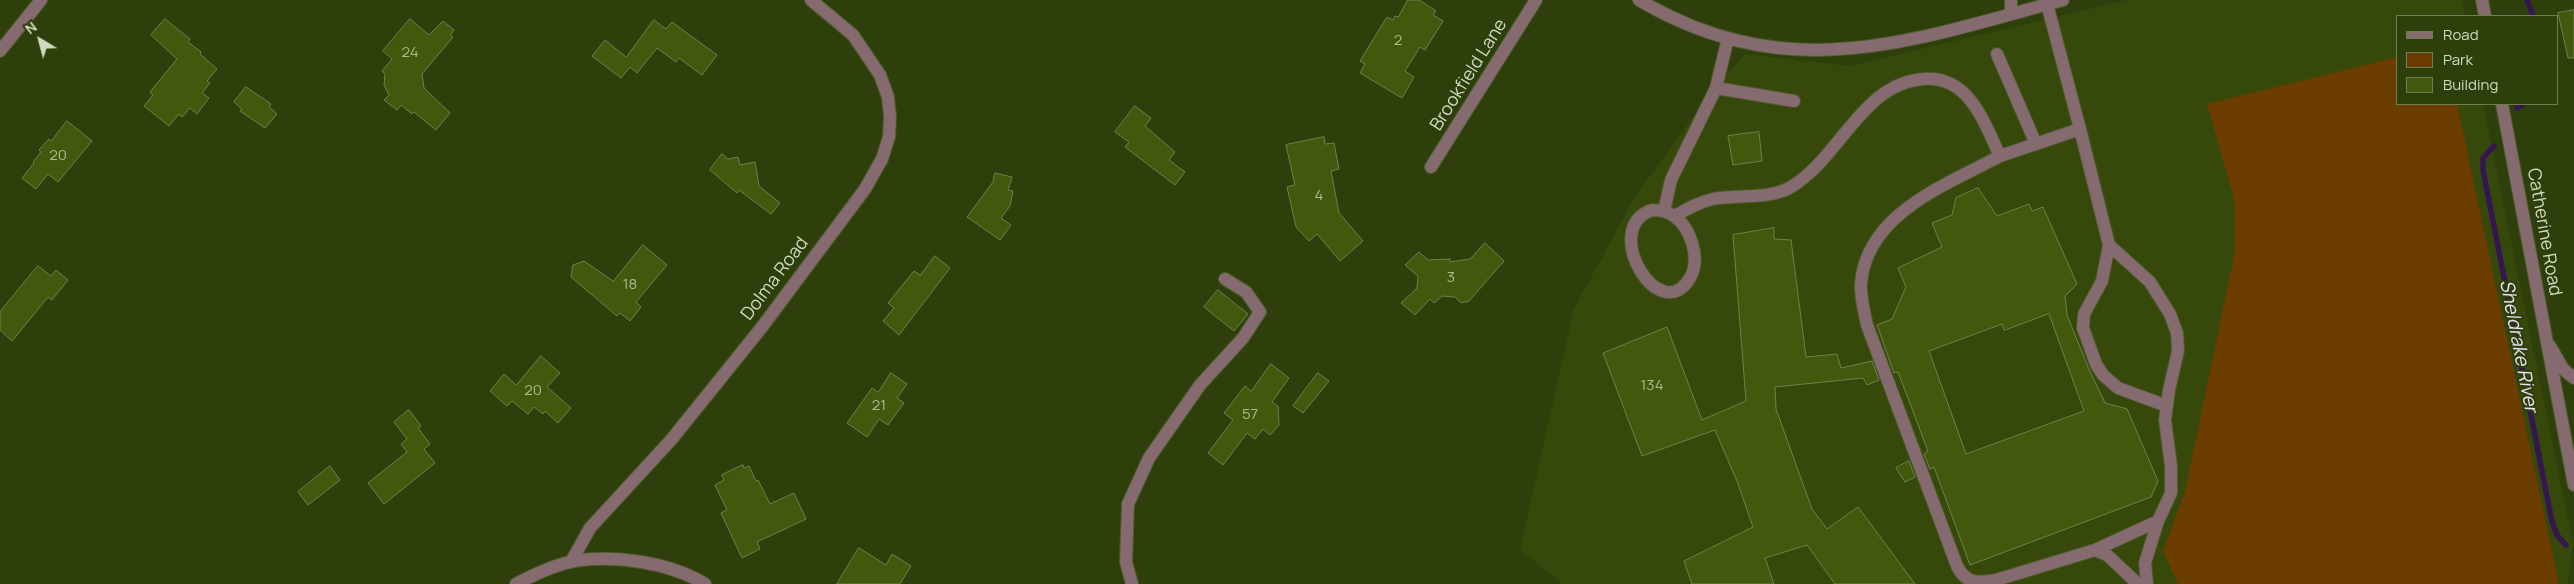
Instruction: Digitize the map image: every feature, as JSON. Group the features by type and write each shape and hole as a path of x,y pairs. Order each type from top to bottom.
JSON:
{"street":[{"path":"0,51 41,0"},
{"name":"Dolma Road","path":"572,562 590,528 671,440 762,327 865,189 882,159 889,137 890,117 888,97 880,75 853,35 811,0"},
{"name":"Brookfield Lane","path":"1431,167 1536,0"},
{"path":"1640,0 1683,22 1728,38 1805,51 1840,50 1909,40 2063,0"},
{"path":"2011,0 2011,14"},
{"path":"2482,0 2485,15"},
{"path":"2047,4 2109,245 2102,281 2084,314 2083,328 2096,364 2103,374 2118,388 2167,406"},
{"path":"1728,38 1716,88 1671,180 1669,213 1688,234 1695,260 1692,274 1684,287 1674,294 1664,293 1655,288 1634,259 1630,233 1643,213 1652,210 1669,213 1714,199 1777,193 1789,188 1812,171 1889,88 1908,80 1931,78 1948,82 1962,90 1976,106 2000,156"},
{"path":"1997,54 2036,144"},
{"path":"1716,88 1794,101"},
{"name":"Catherine Road","path":"2502,105 2574,485"},
{"path":"2080,129 2000,156 1920,198 1899,215 1874,245 1863,273 1861,285 1867,325 1962,577 1968,580 1983,582 1996,580 2095,550 2158,522"},
{"path":"2109,245 2150,282 2170,314 2177,333 2178,351 2165,420 2171,466 2171,493 2158,522 2145,562 2147,584"},
{"path":"1132,584 1126,562 1128,504 1149,458 1200,385 1243,338 1260,312 1246,292 1225,279"},
{"path":"2545,336 2563,369 2574,378"},
{"path":"2095,550 2107,555 2138,584"},
{"path":"516,584 572,562 620,561 680,570 705,584"}],"shaded area":[{"path":"2127,0 2462,0 2465,15 2396,15 2396,105 2483,105 2573,544 2568,584 1562,584 1520,549 1574,309 1634,198 1715,87 1745,54 1850,66"}],"green space":[{"path":"2396,57 2396,105 2457,105 2559,584 2178,584 2163,551 2185,492 2234,256 2234,199 2207,104"}],"building":[{"path":"1408,0 1419,0 1436,11 1433,15 1443,21 1425,50 1420,47 1405,71 1414,77 1402,98 1360,73 1365,64 1360,61 1387,17 1393,20 1395,16 1398,17"},
{"path":"2574,10 2574,58 2568,58 2558,13"},
{"path":"165,19 190,39 188,42 201,52 200,54 217,69 207,81 210,83 202,93 209,98 197,114 190,108 182,117 179,114 169,126 144,106 153,95 150,92 177,59 151,35"},
{"path":"410,19 429,35 443,21 454,30 450,35 453,37 422,74 424,88 450,113 436,130 414,112 412,114 401,105 397,110 384,100 389,95 384,85 385,74 382,71 392,59 383,51"},
{"path":"654,20 666,29 672,22 717,55 702,75 679,58 676,62 657,48 637,73 630,67 621,78 592,56 605,40 626,57"},
{"path":"246,87 271,104 269,107 277,114 265,128 240,111 242,109 234,102"},
{"path":"1135,106 1151,118 1145,126 1175,152 1169,160 1185,172 1175,185 1125,147 1129,142 1115,132"},
{"path":"67,121 92,141 58,182 48,174 36,189 22,178 41,152 39,150 49,139 51,141"},
{"path":"1759,132 1762,161 1733,165 1728,136"},
{"path":"1324,137 1325,144 1334,143 1339,169 1331,171 1339,213 1363,241 1340,261 1317,234 1309,241 1296,227 1287,187 1295,185 1286,145"},
{"path":"722,154 728,159 738,157 740,165 755,162 759,186 780,203 771,214 739,190 737,193 710,170"},
{"path":"995,173 1012,177 1008,190 1013,191 1010,206 1001,218 1011,225 1000,240 967,217 993,182"},
{"path":"1978,188 1997,216 2029,204 2032,211 2043,207 2077,284 2065,296 2067,315 2088,367 2105,403 2127,409 2158,481 2151,497 1970,565 1934,467 1930,469 1924,454 1928,451 1898,372 1894,373 1877,325 1892,319 1906,287 1898,268 1942,247 1932,223 1952,215 1956,198","holes":["2049,314 2084,411 1966,454 1929,351 2002,324 2004,330"]},
{"path":"1774,228 1774,239 1791,240 1806,357 1837,354 1841,368 1872,361 1879,380 1867,385 1863,378 1775,387 1776,409 1812,509 1827,529 1858,507 1915,584 1835,584 1807,545 1765,558 1774,584 1692,584 1684,561 1753,527 1737,481 1715,430 1642,456 1603,353 1667,327 1702,420 1746,401 1733,235"},
{"path":"1485,243 1504,261 1469,301 1461,303 1455,297 1442,296 1434,303 1430,299 1415,315 1401,303 1417,288 1418,276 1405,265 1419,252 1428,260 1450,259 1450,262 1470,259"},
{"path":"643,245 667,265 636,302 641,307 630,321 620,313 617,316 571,277 573,265 584,261 613,281"},
{"path":"935,256 950,268 899,335 883,321 894,308 888,303 914,271 920,275"},
{"path":"38,266 51,276 56,270 68,280 52,300 48,297 12,341 0,330 0,312"},
{"path":"1218,290 1248,314 1234,331 1204,307"},
{"path":"541,356 560,373 547,387 571,408 558,423 545,411 543,414 534,407 528,414 512,401 507,406 490,391 504,374 516,385"},
{"path":"1271,364 1289,378 1272,402 1278,406 1279,425 1270,435 1263,429 1255,439 1247,433 1223,465 1208,453 1233,420 1224,413 1245,386 1251,391"},
{"path":"891,373 907,384 897,398 904,403 888,425 879,419 867,437 847,423 872,388 878,392"},
{"path":"1318,373 1329,381 1303,413 1293,406"},
{"path":"409,410 421,426 418,428 430,444 424,449 435,463 384,504 368,483 407,452 401,444 407,439 394,422"},
{"path":"1909,461 1915,477 1905,482 1896,468"},
{"path":"743,465 744,468 749,466 770,504 794,493 806,519 757,542 760,549 742,558 721,513 727,510 715,485 724,480 722,475"},
{"path":"330,466 340,480 308,505 298,492"},
{"path":"859,548 886,565 892,554 911,566 900,584 837,584"}],"waterway":[{"name":"Sheldrake River","path":"2527,0 2533,15"},
{"name":"Sheldrake River","path":"2517,108 2522,105"},
{"name":"Sheldrake River","path":"2494,146 2483,158 2483,170 2552,522 2557,535 2566,545"}]}
